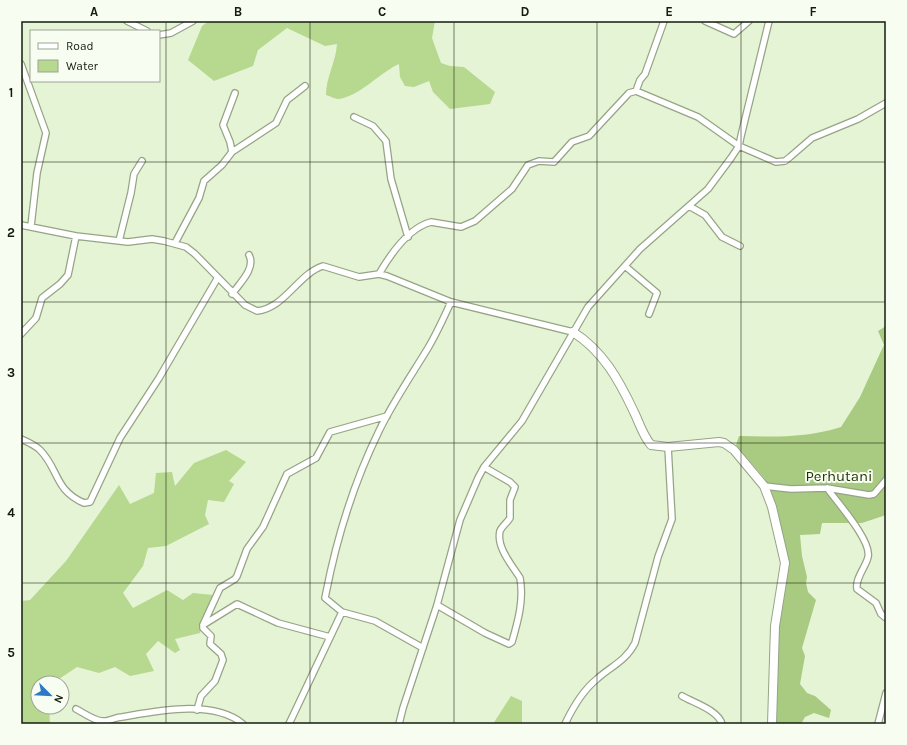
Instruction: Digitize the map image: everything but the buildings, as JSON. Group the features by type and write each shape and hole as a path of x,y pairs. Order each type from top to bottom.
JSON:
{"street":[{"path":"127,21 145,30"},
{"path":"160,35 171,33 193,21"},
{"path":"636,91 640,80 645,74 664,21"},
{"path":"705,21 734,34 749,21"},
{"path":"399,724 437,605 465,505 484,467 522,422 572,332 588,307 640,249 714,182 739,146 769,21"},
{"path":"21,64 46,133 36,173 31,226"},
{"path":"174,243 200,198 204,181 222,165 232,152 276,123 287,100 304,86"},
{"path":"379,274 390,257 408,237 431,222 460,227 475,222 512,189 528,164 539,161 554,162 572,142 589,136 625,95 636,91 698,117 739,146 770,161 785,161 812,138 858,119 886,103"},
{"path":"232,152 230,142 223,125 235,93"},
{"path":"354,117 373,126 386,141 391,179 408,237"},
{"path":"119,241 131,193 134,174 142,161"},
{"path":"689,206 705,215 722,237 740,246"},
{"path":"21,225 76,236 119,241 136,242 152,240 174,243 195,254 232,294 252,310 262,310 283,298 317,268 323,266 331,267 349,275 359,277 379,274 452,302 572,332 595,349 612,369 648,441 651,444 668,447 719,442 724,443 734,450 764,486 772,507 785,568 775,626 772,724"},
{"path":"21,334 36,318 42,298 60,284 68,275 76,236"},
{"path":"232,294 251,266 252,260 249,255"},
{"path":"625,266 656,293 657,296 649,314"},
{"path":"21,439 34,445 42,453 66,492 84,503 90,502 120,438 159,378 218,279"},
{"path":"423,648 375,621 342,612 325,598 334,552 362,469 402,388 429,347 452,302"},
{"path":"198,710 200,696 214,681 223,660 221,654 210,644 212,636 203,628 203,625 220,588 235,579 237,576 248,549 263,527 287,474 316,458 330,432 387,416"},
{"path":"565,724 572,710 588,687 628,655 635,643 658,557 672,519 668,447"},
{"path":"437,605 485,633 509,644 512,642 521,610 521,583 520,578 501,545 499,538 502,527 510,518 510,500 514,487 510,482 484,467"},
{"path":"764,486 791,489 827,488 861,496 874,494 886,480"},
{"path":"827,488 860,534 869,550 867,560 857,582 857,589 876,603 881,614 886,618"},
{"path":"203,625 237,604 278,623 330,637"},
{"path":"289,724 342,612"},
{"path":"878,724 886,693"},
{"path":"682,696 712,712 719,717 722,724"},
{"path":"76,709 102,721 149,712 198,710 226,713 243,724"}],"green space":[{"name":"Perhutani","path":"886,326 886,515 862,523 822,523 820,534 800,535 808,592 816,600 802,648 805,656 800,684 807,693 815,696 831,710 829,718 814,713 805,717 801,724 774,724 777,627 787,569 770,490 764,478 736,445 739,436 803,435 828,431 841,427 860,397 884,345 878,331"}],"water":[{"path":"209,21 435,21 432,38 441,63 450,66 464,67 495,92 490,104 450,109 433,92 429,81 414,87 405,86 400,77 399,64 354,94 335,99 326,95 326,88 335,57 337,44 325,46 287,28 258,50 253,66 214,81 188,60 202,26"},
{"path":"226,450 246,462 229,481 234,484 224,502 208,500 205,515 209,524 166,546 148,548 143,566 123,593 133,608 167,590 183,600 193,593 213,595 200,633 175,639 180,650 175,653 158,641 146,654 154,671 130,676 115,667 99,673 77,667 65,675 30,675 30,715 49,715 50,724 21,724 21,601 30,600 66,561 119,485 130,504 154,493 156,473 172,472 175,486 194,463"},
{"path":"511,696 522,701 522,724 493,724"}]}
